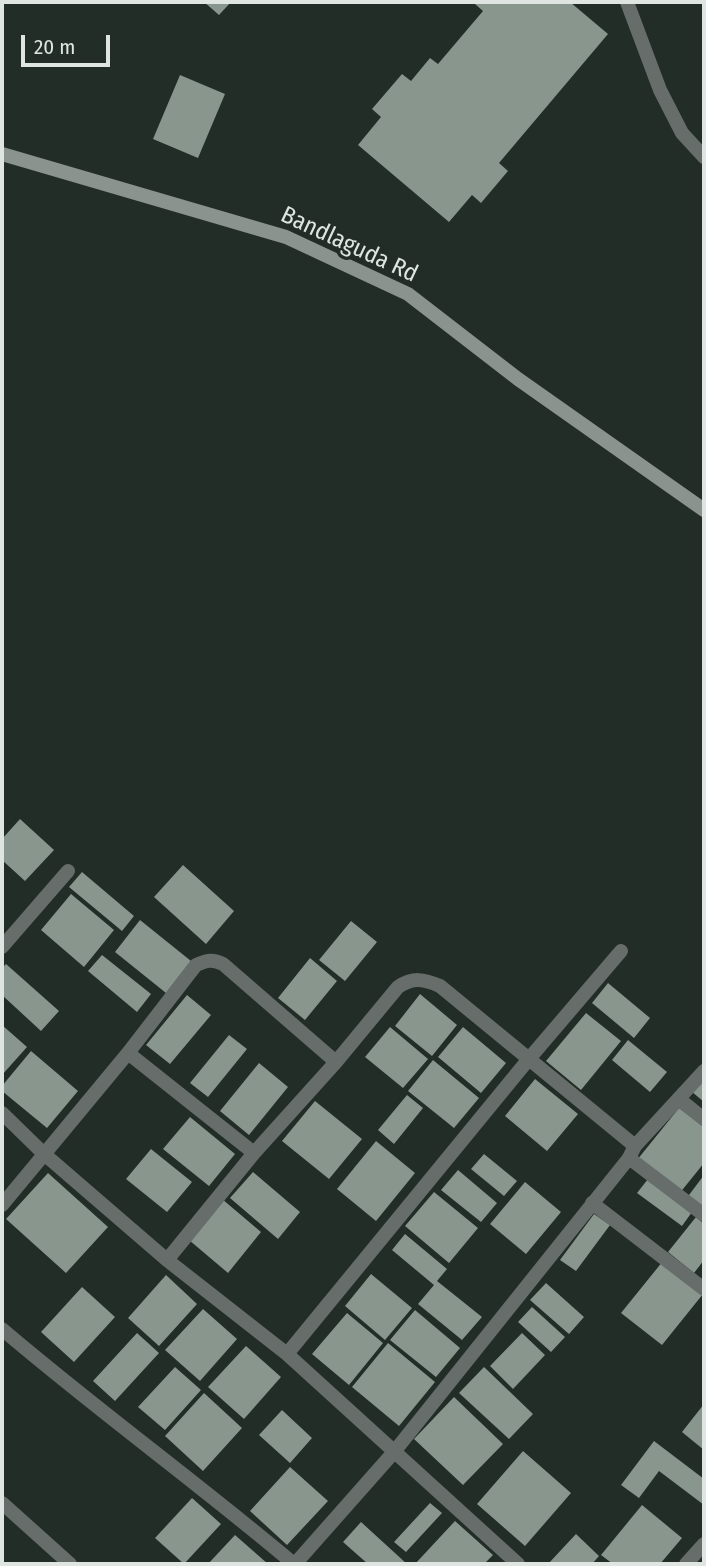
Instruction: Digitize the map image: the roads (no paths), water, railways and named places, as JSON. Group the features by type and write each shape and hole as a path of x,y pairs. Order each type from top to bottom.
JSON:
{"street":[{"path":"627,2 660,90 682,133 704,157"},
{"name":"Bandlaguda Rd","path":"2,154 286,237 408,294 518,379 704,510"},
{"path":"2,947 68,871"},
{"path":"287,1354 527,1060 621,951"},
{"path":"2,1205 128,1053 196,965 205,961 215,960 223,964 336,1062"},
{"path":"167,1260 254,1153 336,1062 398,987 410,980 426,980 440,986 704,1216"},
{"path":"128,1053 254,1153"},
{"path":"2,1329 62,1380 294,1564 394,1452 632,1152 704,1071"},
{"path":"679,1099 704,1119"},
{"path":"2,1113 43,1153 167,1260 287,1354 509,1561"},
{"path":"592,1203 704,1289"},
{"path":"2,1503 70,1564"},
{"path":"686,1564 704,1544"}]}
